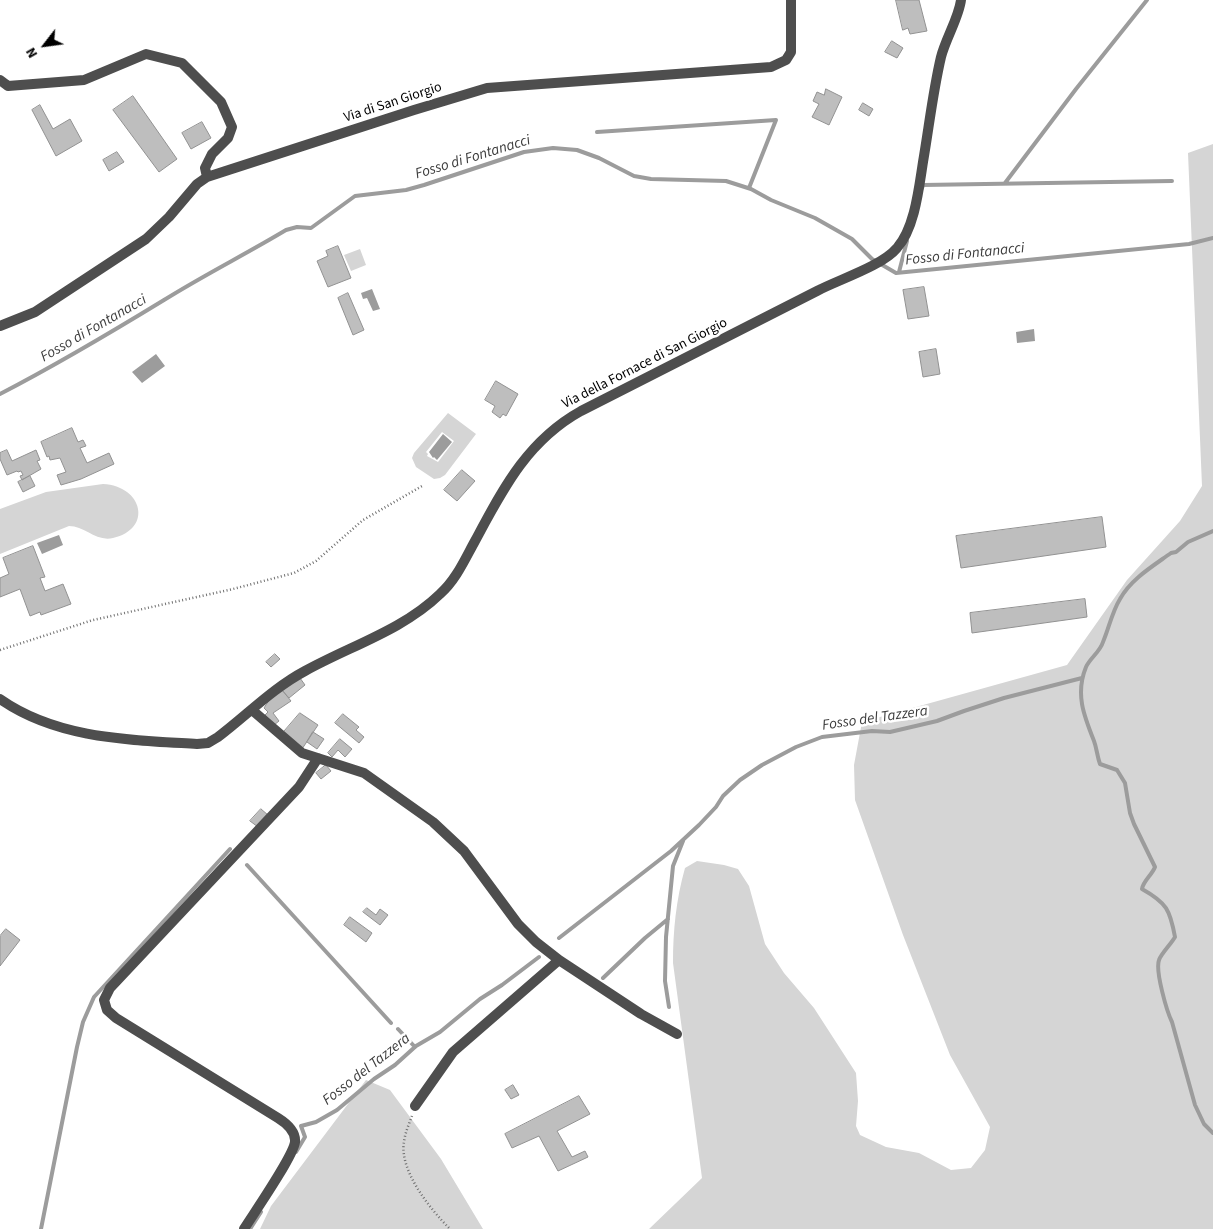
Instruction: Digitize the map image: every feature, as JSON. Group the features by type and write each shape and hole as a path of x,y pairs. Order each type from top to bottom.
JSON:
{"street":[{"name":"Via di San Giorgio","path":"0,326 35,312 146,239 169,217 197,184 207,177 487,88 772,67 782,63 789,56 791,47 791,0"},
{"name":"Via della Fornace di San Giorgio","path":"0,699 35,718 63,728 109,738 197,744 212,741 276,690 297,676 420,611 435,599 454,578 496,501 517,469 536,446 563,422 892,253 902,241 912,216 941,58 959,12 961,0"},
{"path":"0,80 8,86 84,80 146,54 182,63 221,102 232,127 228,138 212,154 205,168 207,177"},
{"path":"252,710 292,746 307,755 358,770 369,776 442,829 464,851 526,933 559,960 641,1014 677,1034"},
{"path":"244,1229 292,1150 295,1143 289,1126 116,1018 108,1010 104,1000 110,988 299,786 318,758"},
{"path":"415,1106 453,1052 559,960"}],"path":[{"path":"0,650 93,620 233,589 294,573 316,560 363,520 422,486"},
{"path":"415,1106 404,1143 405,1159 426,1203 450,1229"}],"shaded area":[{"path":"1213,144 1213,1229 649,1229 702,1178 673,963 679,892 685,868 697,861 738,869 749,886 765,944 784,973 814,1008 856,1073 858,1101 856,1126 860,1135 886,1147 919,1153 951,1170 971,1168 985,1150 990,1127 950,1055 903,935 855,800 854,765 862,722 1067,665 1127,580 1180,521 1202,486 1188,153"},
{"path":"360,249 366,265 351,271 344,255"},
{"path":"372,289 380,309 373,311 367,298 363,299 361,293"},
{"path":"1034,329 1035,341 1017,343 1016,332"},
{"path":"156,354 165,366 142,383 132,372"},
{"path":"448,413 476,434 445,475 440,478 434,479 416,467 412,458 414,453","holes":["442,432 454,441 438,462 427,456 426,452"]},
{"path":"443,434 452,442 437,460 429,452"},
{"path":"103,484 117,487 127,492 138,508 138,517 134,526 126,533 107,539 80,528 69,526 0,554 0,509 46,492"},
{"path":"59,535 63,545 42,554 37,543"},
{"path":"366,1080 390,1090 441,1159 483,1229 260,1229 271,1206"}],"building":[{"path":"896,0 919,0 927,31 910,34 908,28 903,30"},
{"path":"892,41 903,48 897,58 885,52"},
{"path":"826,89 842,97 829,125 812,117 819,104 813,101 817,92 824,95"},
{"path":"133,96 177,159 159,172 113,110"},
{"path":"863,103 873,109 869,116 859,110"},
{"path":"40,105 53,129 70,119 82,141 56,156 32,110"},
{"path":"202,122 211,138 191,149 182,133"},
{"path":"117,152 124,162 109,171 103,160"},
{"path":"338,246 351,278 328,287 317,261 328,256 326,251"},
{"path":"924,287 929,316 908,319 903,290"},
{"path":"348,293 364,330 353,335 338,298"},
{"path":"936,349 940,374 923,377 919,352"},
{"path":"496,381 518,394 506,416 503,414 500,418 492,412 495,406 485,400"},
{"path":"72,428 78,442 83,440 86,446 80,448 87,463 109,453 114,464 81,479 61,485 57,475 66,472 60,458 50,460 41,442"},
{"path":"7,450 12,461 36,450 40,460 37,461 41,469 22,480 20,476 23,475 21,471 7,475 0,459 0,453"},
{"path":"462,470 475,481 457,501 444,490"},
{"path":"30,476 35,486 23,492 18,482"},
{"path":"1102,517 1106,547 961,568 956,536"},
{"path":"33,546 45,577 40,578 45,591 63,584 71,604 41,615 40,612 30,616 20,589 0,597 0,578 9,574 3,558"},
{"path":"1085,599 1087,617 972,633 970,613"},
{"path":"275,654 280,659 271,667 266,662"},
{"path":"300,678 305,685 289,698 282,690"},
{"path":"282,690 291,701 273,713 279,721 274,725 265,715 268,712 264,708 271,697"},
{"path":"300,713 318,725 302,749 282,734"},
{"path":"343,714 359,727 356,730 364,737 359,743 335,723"},
{"path":"313,732 324,739 317,749 307,742"},
{"path":"340,739 352,749 345,757 338,750 332,757 328,753"},
{"path":"326,765 331,771 321,779 316,773"},
{"path":"261,809 268,815 258,827 250,821"},
{"path":"367,908 376,915 380,909 388,915 380,925 363,912"},
{"path":"350,917 372,933 366,942 344,925"},
{"path":"6,929 20,940 0,966 0,936"},
{"path":"513,1085 519,1095 511,1099 505,1090"},
{"path":"579,1096 590,1114 557,1131 572,1157 585,1151 588,1157 558,1171 539,1136 512,1148 505,1134"}],"waterway":[{"path":"1005,183 1076,89 1147,0"},
{"path":"597,132 776,120 749,188"},
{"name":"Fosso di Fontanacci","path":"0,394 42,372 286,230 297,227 311,228 355,196 406,190 524,152 553,148 577,150 599,158 634,176 651,179 726,181 751,189 771,200 815,218 852,239 872,259 896,273 1189,244 1213,238"},
{"path":"922,188 923,185 1172,181"},
{"path":"899,272 907,241"},
{"path":"1213,531 1188,542 1176,552 1171,553 1130,585 1115,609 1102,646 1086,667 1081,686 1084,714 1100,764 1117,770 1125,783 1130,813 1155,867 1142,889 1162,903 1171,920 1175,937 1159,960 1160,982 1195,1105 1204,1124 1213,1133"},
{"name":"Fosso del Tazzera","path":"559,938 671,851 699,825 716,807 723,796 740,780 762,765 796,747 822,737 872,731 890,732 937,721 1004,698 1082,678"},
{"path":"669,1007 665,981 666,937 673,866 683,841"},
{"path":"41,1229 77,1047 83,1022 94,997 230,849"},
{"path":"247,865 391,1023"},
{"path":"603,978 668,919"},
{"name":"Fosso del Tazzera","path":"296,1152 305,1137 301,1126 316,1122 337,1110 374,1079 395,1065 416,1046 440,1032 480,999 539,957"},
{"path":"398,1029 415,1047"},
{"name":"Fosso del Tazzera","path":"250,1229 261,1212"}]}
